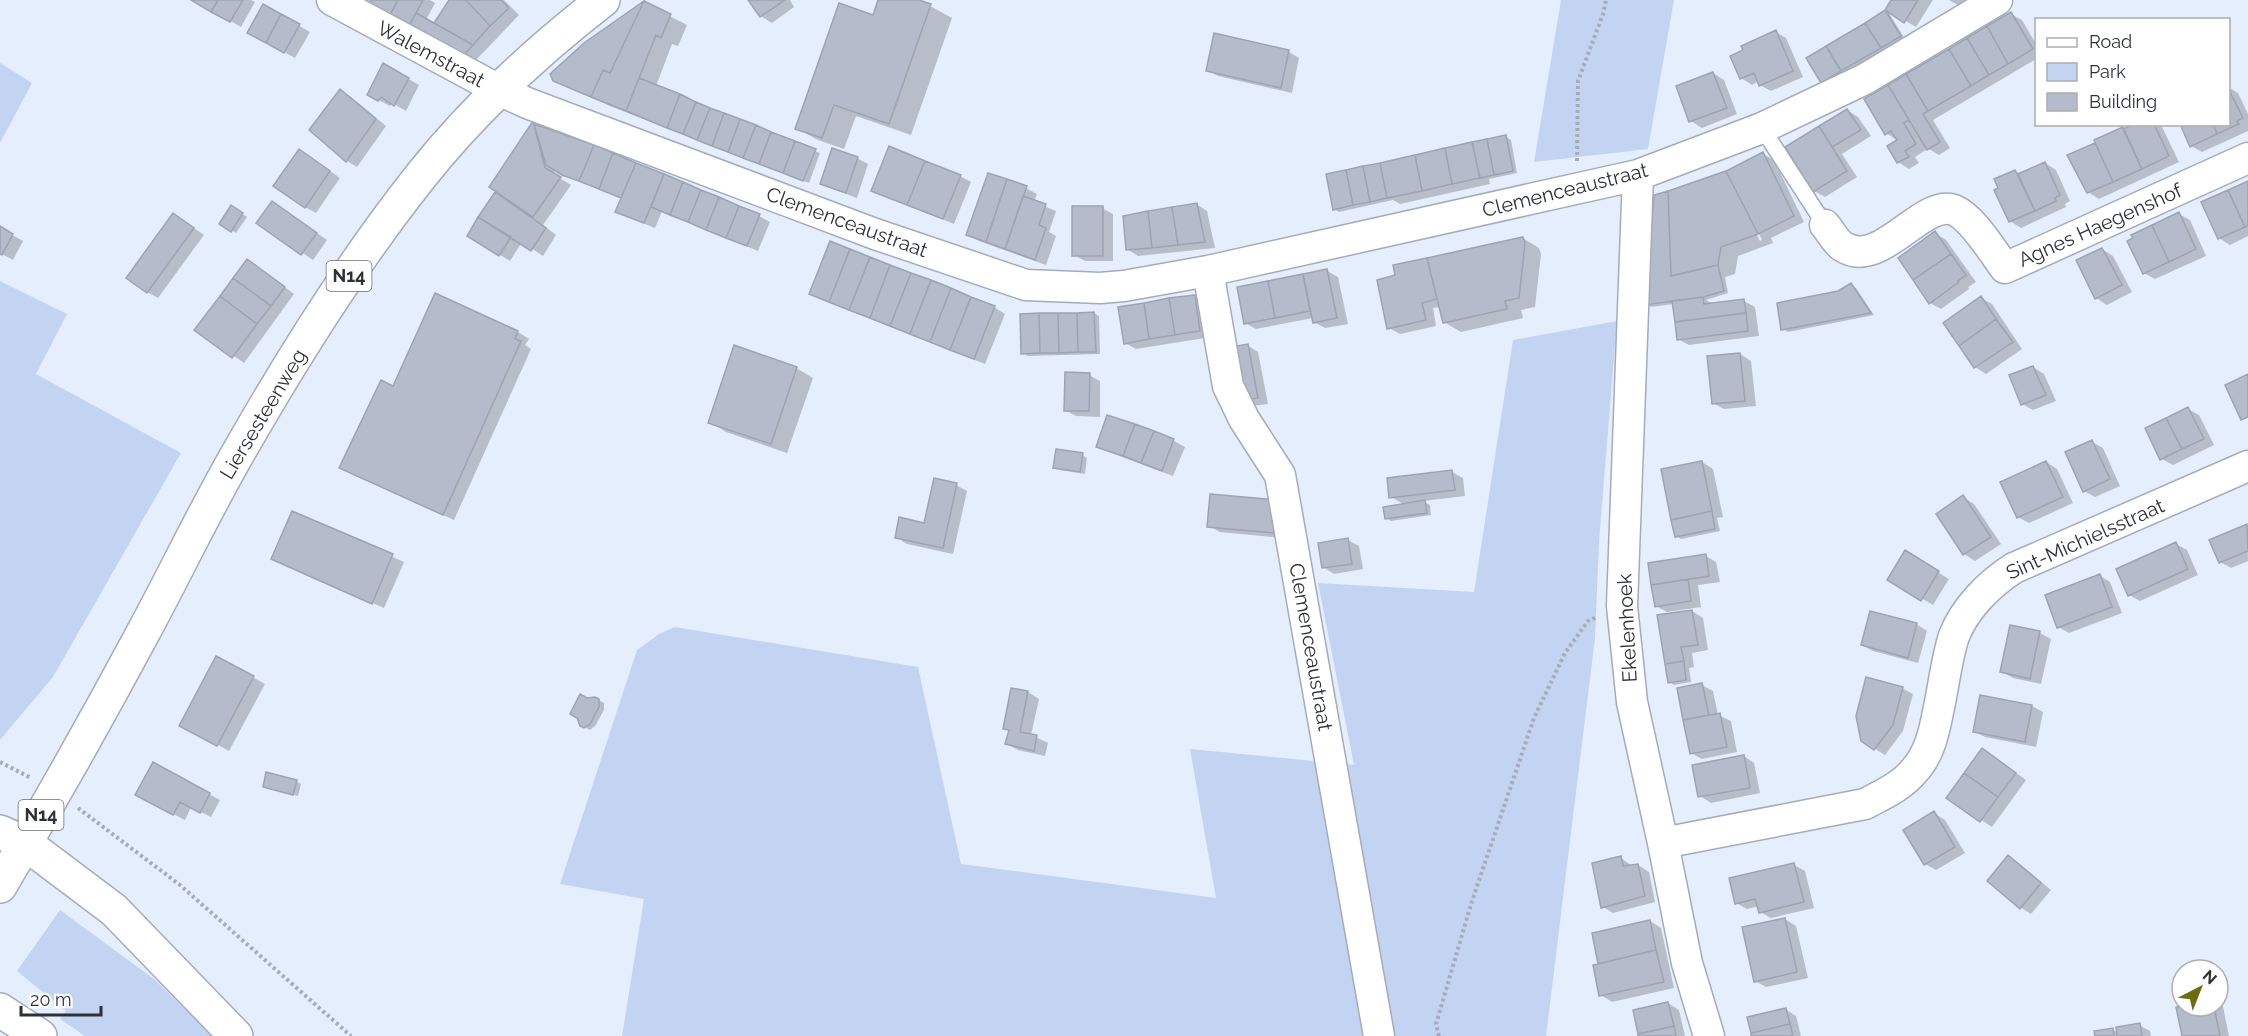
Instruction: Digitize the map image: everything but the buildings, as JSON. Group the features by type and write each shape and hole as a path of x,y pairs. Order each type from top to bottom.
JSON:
{"main road":[{"name":"Liersesteenweg","path":"0,886 13,837 55,790 143,633 239,450 285,373 361,258 420,177 499,90 532,58 603,0"},
{"path":"13,837 114,910 236,1036"},
{"path":"2,1011 40,1036"}],"street":[{"name":"Walemstraat","path":"332,0 499,90"},
{"name":"Clemenceaustraat","path":"499,90 875,234 1026,285 1124,286 1208,271 1638,175 1762,128 1865,79 1997,0"},
{"name":"Agnes Haegenshof","path":"1825,225 1842,246 1852,250 1866,251 1880,247 1928,215 1941,210 1953,209 1966,218 2005,268 2248,158"},
{"name":"Ekelenhoek","path":"1638,175 1622,606 1632,702 1664,843 1687,963 1709,1036"},
{"name":"Clemenceaustraat","path":"1208,271 1228,386 1244,419 1280,475 1379,1036"},
{"name":"Sint-Michielsstraat","path":"1664,843 1865,804 1882,795 1914,772 1926,754 1934,729 1954,636 1974,603 1987,589 2014,568 2248,466"}],"lane":[{"name":"Agnes Haegenshof","path":"1762,128 1825,225"}],"path":[{"path":"1576,189 1578,81 1606,0"},
{"path":"1439,1036 1436,1024 1472,901 1534,718 1565,653 1588,621 1622,606"},
{"path":"0,762 55,790 180,885 351,1036"}],"green space":[{"path":"1561,0 1674,0 1648,149 1534,162"},
{"path":"0,63 32,83 0,143"},
{"path":"0,281 67,314 36,374 181,453 53,677 0,740"},
{"path":"1617,321 1599,542 1595,638 1546,1036 622,1036 644,899 560,884 637,650 659,634 675,627 918,667 961,864 1216,898 1190,749 1354,765 1318,583 1474,592 1513,340"},
{"path":"60,910 154,979 212,1036 85,1036 60,1019 66,1011 17,971"}]}
